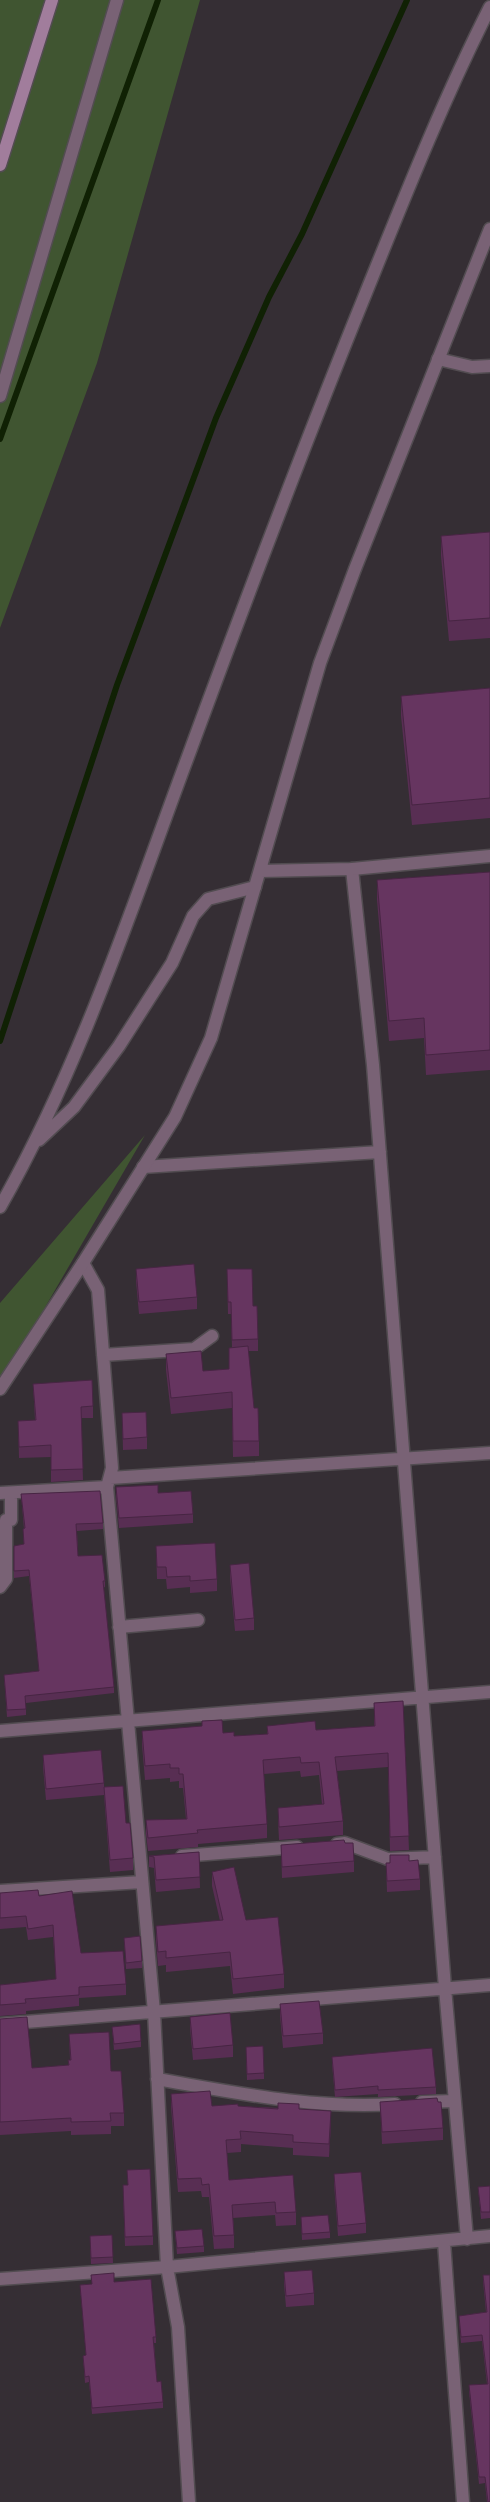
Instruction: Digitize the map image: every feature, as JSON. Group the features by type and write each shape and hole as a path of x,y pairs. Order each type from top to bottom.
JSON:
{"main road":[{"path":"0,165 52,0"}],"street":[{"path":"0,396 118,0"},
{"path":"0,1207 32,1147 104,988 243,607 346,341 413,174 490,7"},
{"path":"0,1389 83,1263 175,1117 211,1038 320,663 490,229"},
{"path":"438,359 472,367 490,366"},
{"path":"260,871 352,868 490,856"},
{"path":"352,868 373,1065 444,1988 467,2239"},
{"path":"32,1147 74,1107 119,1046 172,962 193,916 208,899 255,887"},
{"path":"143,1167 380,1152"},
{"path":"83,1263 98,1290 104,1355 112,1468 108,1482 127,1721 145,1859 142,1882 154,2012 167,2267 178,2328 189,2502"},
{"path":"104,1355 194,1349 212,1336"},
{"path":"0,1587 6,1580 6,1520 12,1520 5,1493 108,1482 404,1458 490,1453"},
{"path":"119,1627 198,1620"},
{"path":"0,1731 490,1692"},
{"path":"326,1845 345,1843 388,1859 435,1857"},
{"path":"169,1858 306,1846"},
{"path":"0,1891 142,1882"},
{"path":"0,2024 490,1985"},
{"path":"157,2079 307,2103 353,2107 454,2100"},
{"path":"0,2279 167,2267 444,2242 490,2236"},
{"path":"444,2242 463,2502"}],"green space":[{"path":"0,0 200,0 97,363 0,628"},
{"path":"145,1135 0,1385 0,1303"}],"building":[{"path":"490,532 490,618 449,621 441,536"},
{"path":"490,688 490,798 412,805 401,696"},
{"path":"490,872 490,1050 426,1055 424,1018 389,1021 377,880"},
{"path":"194,1264 197,1297 139,1302 136,1269"},
{"path":"227,1269 252,1269 253,1306 257,1306 258,1339 232,1340 231,1302 228,1302"},
{"path":"248,1346 254,1408 258,1408 259,1441 233,1441 232,1392 171,1398 166,1354 201,1351 203,1371 229,1369 229,1348"},
{"path":"92,1380 93,1406 81,1407 83,1469 51,1470 51,1445 19,1447 18,1421 36,1420 33,1384"},
{"path":"146,1412 147,1437 123,1439 122,1413"},
{"path":"158,1485 158,1493 191,1491 193,1514 119,1518 116,1487"},
{"path":"100,1491 103,1523 76,1524 78,1556 102,1555 114,1687 25,1696 26,1709 7,1710 4,1675 39,1671 29,1570 14,1571 14,1546 24,1544 23,1529 25,1528 21,1494"},
{"path":"215,1543 217,1579 190,1581 190,1576 167,1577 166,1567 157,1567 156,1546"},
{"path":"249,1563 254,1618 235,1620 230,1565"},
{"path":"403,1701 409,1836 390,1837 388,1753 335,1757 343,1821 279,1827 278,1808 324,1804 319,1762 301,1763 300,1757 263,1760 267,1824 197,1830 198,1833 148,1838 146,1820 187,1819 183,1774 179,1774 179,1768 170,1768 170,1764 145,1766 142,1731 202,1726 202,1721 222,1720 223,1733 234,1732 234,1736 268,1734 267,1726 315,1721 316,1730 375,1726 374,1703"},
{"path":"101,1750 104,1783 46,1789 43,1755"},
{"path":"123,1786 126,1823 130,1823 133,1858 110,1860 104,1787"},
{"path":"344,1840 345,1843 353,1843 354,1861 282,1867 281,1845"},
{"path":"199,1852 200,1877 156,1880 154,1857 149,1856"},
{"path":"390,1855 409,1855 409,1861 418,1860 420,1879 387,1881 386,1863 390,1863"},
{"path":"234,1867 246,1920 278,1917 284,1974 233,1979 230,1952 166,1958 166,1951 158,1952 156,1926 223,1920 212,1872"},
{"path":"38,1890 39,1896 72,1891 81,1953 123,1951 126,1984 79,1987 79,1995 25,1999 26,2003 0,2005 0,1985 56,1979 53,1925 28,1929 26,1916 0,1918 0,1893"},
{"path":"140,1936 142,1961 126,1963 124,1938"},
{"path":"319,2001 323,2033 283,2036 280,2004"},
{"path":"230,2013 233,2045 193,2049 190,2017"},
{"path":"27,2017 32,2068 69,2065 68,2060 71,2060 69,2034 109,2032 111,2071 121,2071 124,2113 110,2113 111,2121 71,2122 71,2118 0,2122 0,2019"},
{"path":"140,2024 141,2041 114,2044 112,2027"},
{"path":"263,2046 264,2073 247,2074 246,2047"},
{"path":"432,2048 436,2087 378,2090 378,2086 335,2090 332,2057"},
{"path":"210,2091 212,2106 238,2104 238,2106 278,2109 278,2103 299,2104 299,2109 331,2111 329,2144 293,2142 293,2135 240,2131 241,2139 226,2140 229,2180 293,2175 296,2212 276,2213 275,2202 232,2205 234,2235 214,2236 209,2184 202,2185 201,2178 178,2179 171,2094"},
{"path":"437,2098 438,2102 441,2102 443,2128 382,2132 380,2102"},
{"path":"150,2169 153,2236 125,2237 123,2185 128,2185 127,2170"},
{"path":"361,2172 366,2223 338,2226 334,2174"},
{"path":"490,2186 490,2212 481,2212 478,2187"},
{"path":"328,2215 330,2232 302,2234 301,2217"},
{"path":"202,2229 204,2246 177,2248 175,2231"},
{"path":"112,2235 113,2257 91,2258 90,2236"},
{"path":"312,2270 314,2293 286,2296 284,2272"},
{"path":"114,2273 114,2282 151,2279 156,2337 153,2337 157,2382 161,2381 163,2402 92,2408 89,2376 85,2377 83,2356 86,2355 80,2285 92,2284 91,2275"},
{"path":"483,2275 490,2275 490,2502 488,2502 485,2477 479,2477 469,2385 488,2384 482,2335 461,2337 459,2316 487,2312"}],"waterway":[{"path":"0,439 158,0"},
{"path":"0,1041 117,685 216,418 269,297 302,234 407,0"}]}
